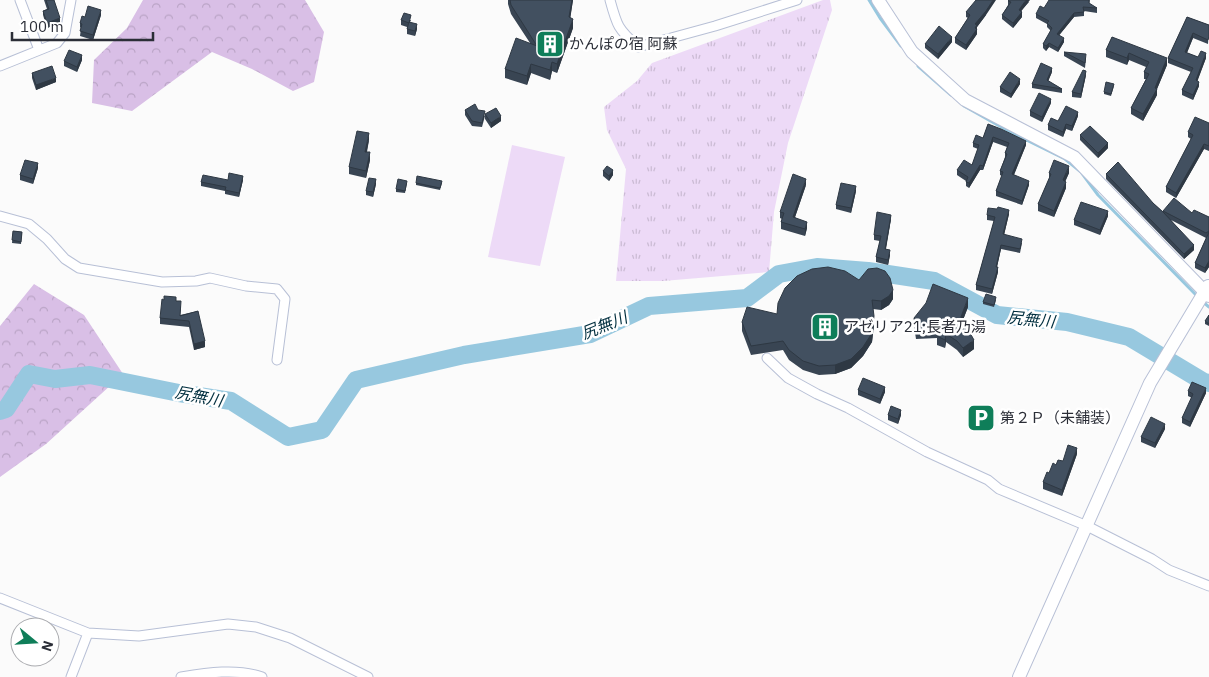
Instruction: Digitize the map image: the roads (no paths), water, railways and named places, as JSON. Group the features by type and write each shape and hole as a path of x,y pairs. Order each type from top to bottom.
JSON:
{"street":[{"path":"20,0 39,50"},
{"path":"0,66 57,43 65,33 71,0"},
{"path":"610,0 621,32 638,47 797,0"},
{"path":"878,0 912,52 965,100 1074,157 1208,291 1150,383 1019,677"},
{"path":"0,216 29,224 47,239 65,259 79,268 162,282 196,281 210,278 246,286 277,289 285,299 277,360"},
{"path":"767,358 788,378 848,408 927,452 988,480 999,489 1087,526 1152,559 1169,570 1209,586"},
{"path":"0,598 88,633 139,636 228,624 256,627 290,638 368,677"},
{"path":"72,677 88,633"},
{"path":"180,677 231,672 250,673 262,677"}],"waterway":[{"path":"869,0 901,46"},
{"path":"918,66 951,95"},
{"path":"964,106 1010,132 1065,159 1081,172 1098,195 1198,297"},
{"name":"尻無川","path":"0,411 6,409 29,374 55,379 90,375 179,393 231,401 288,437 322,430 356,380 464,355 590,334 649,306 747,298 779,274 817,267 868,271 934,281 997,315 1067,322 1129,337 1204,382 1209,383"},
{"path":"1202,301 1209,307"}],"place":[{"name":"かんぽの宿 阿蘇","path":"550,44"},
{"name":"アゼリア21;長者乃湯","path":"825,327"},
{"name":"第２Ｐ（未舗装）","path":"981,418"}]}
